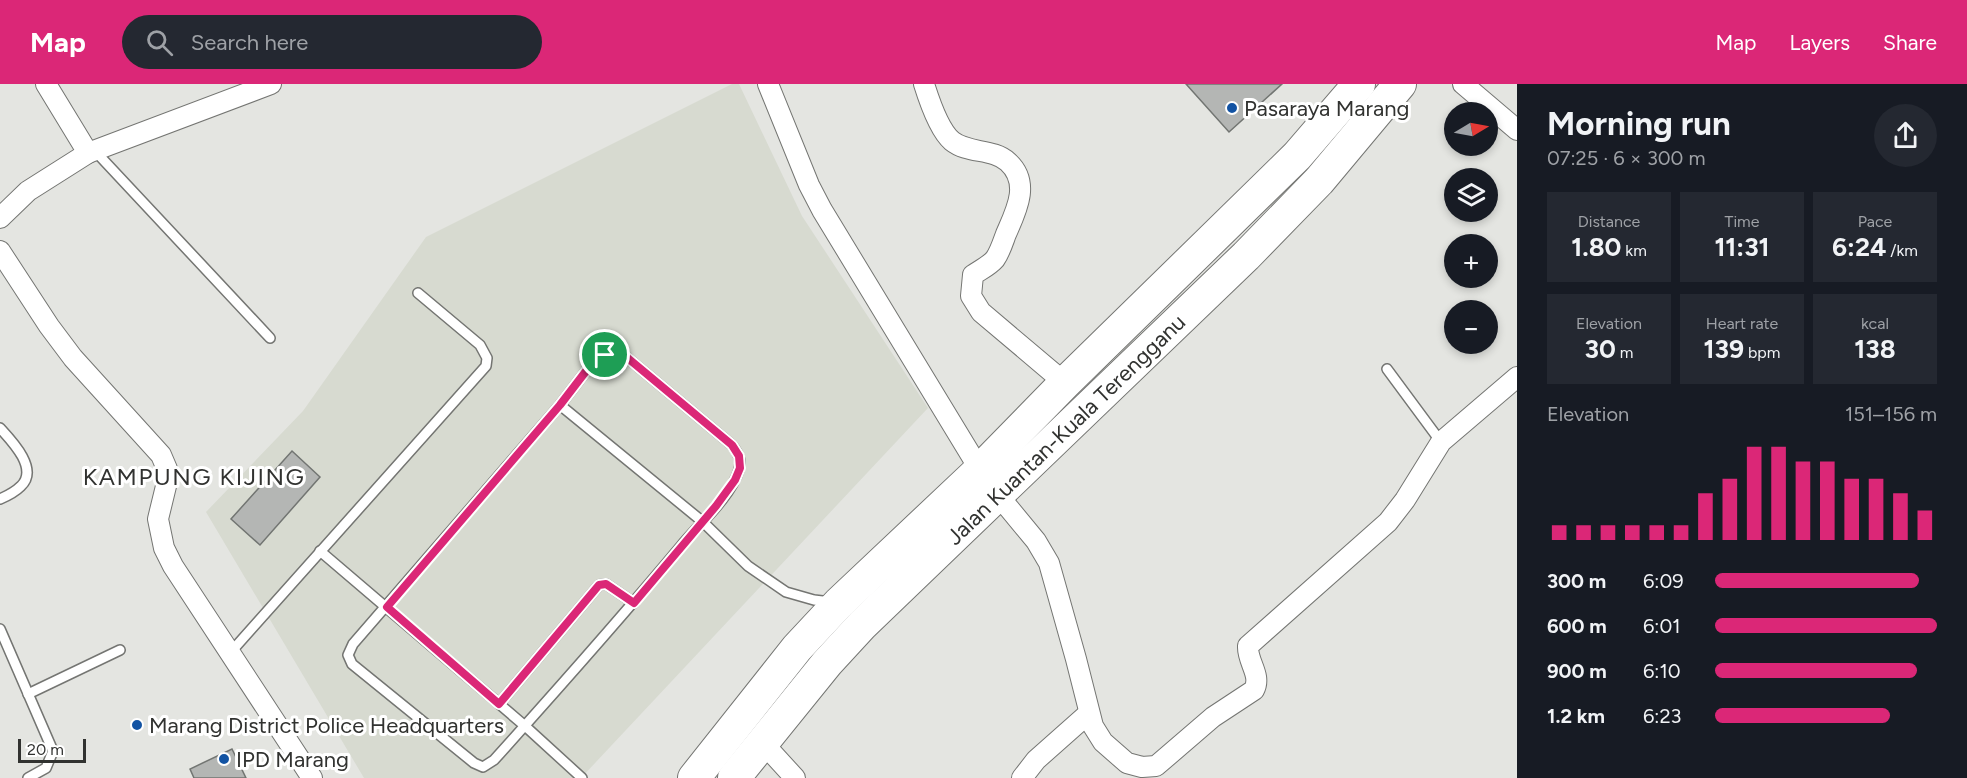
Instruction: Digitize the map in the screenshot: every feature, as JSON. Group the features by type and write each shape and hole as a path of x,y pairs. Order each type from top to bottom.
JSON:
{"highway":[{"name":"Jalan Kuantan-Kuala Terengganu","path":"734,778 827,663 989,482 1065,383 1297,156 1359,84"},
{"name":"Jalan Kuantan-Kuala Terengganu","path":"694,778 797,648 839,603 989,482 1246,256 1319,181 1400,84"}],"street":[{"path":"46,84 91,152"},
{"path":"0,218 28,191 91,152 271,84"},
{"path":"768,84 809,185 822,210 989,482 1036,541 1049,563 1093,726 1103,742 1127,763 1142,767 1156,766 1213,717 1254,690 1258,684 1248,646 1388,522 1405,500 1441,442 1517,377"},
{"path":"924,84 928,99 945,132 953,141 1008,161 1021,185 1021,200 997,257 990,265 972,275 971,296 981,312 1065,383"},
{"path":"1463,84 1517,130"},
{"path":"0,251 73,358 161,455 166,470 166,482 158,519 164,548 173,566 312,778"},
{"path":"1022,778 1035,760 1089,713"},
{"path":"763,743 795,778"}],"lane":[{"path":"91,152 270,338"},
{"path":"230,653 486,366 488,358 480,345 418,292"},
{"path":"614,353 624,355 732,445 739,456 740,468 735,480 703,522 634,603 494,760 483,766 474,763 352,664 348,655 353,644 560,405 593,362 605,355 614,353"},
{"path":"1388,369 1441,442"},
{"path":"560,405 703,522 748,566 786,592 813,600 839,603"},
{"path":"0,428 15,445 25,463 27,476 22,486 0,499"},
{"path":"320,551 525,726 582,778"},
{"path":"499,704 599,585 606,584 634,603"},
{"path":"0,629 53,751 46,768 28,778"},
{"path":"28,694 120,650"}],"shaded area":[{"path":"732,84 739,84 802,216 928,408 581,778 364,778 206,512 303,411 426,237"}],"building":[{"name":"Pasaraya Marang","path":"1186,84 1282,84 1229,132"},
{"path":"292,451 320,477 260,545 231,519"},
{"name":"IPD Marang","path":"232,749 246,778 194,778 190,769"}],"place":[{"name":"Pasaraya Marang","path":"1232,108"},
{"name":"Marang District Police Headquarters","path":"137,725"},
{"name":"IPD Marang","path":"224,759"}],"district":[{"name":"KAMPUNG KIJING","path":"194,476"}],"route":[{"path":"614,353 624,355 650,376 732,445 739,456 740,468 735,480 716,506 634,603 606,584 599,585 499,704 387,607 560,405 593,362 605,355 614,353"}]}
